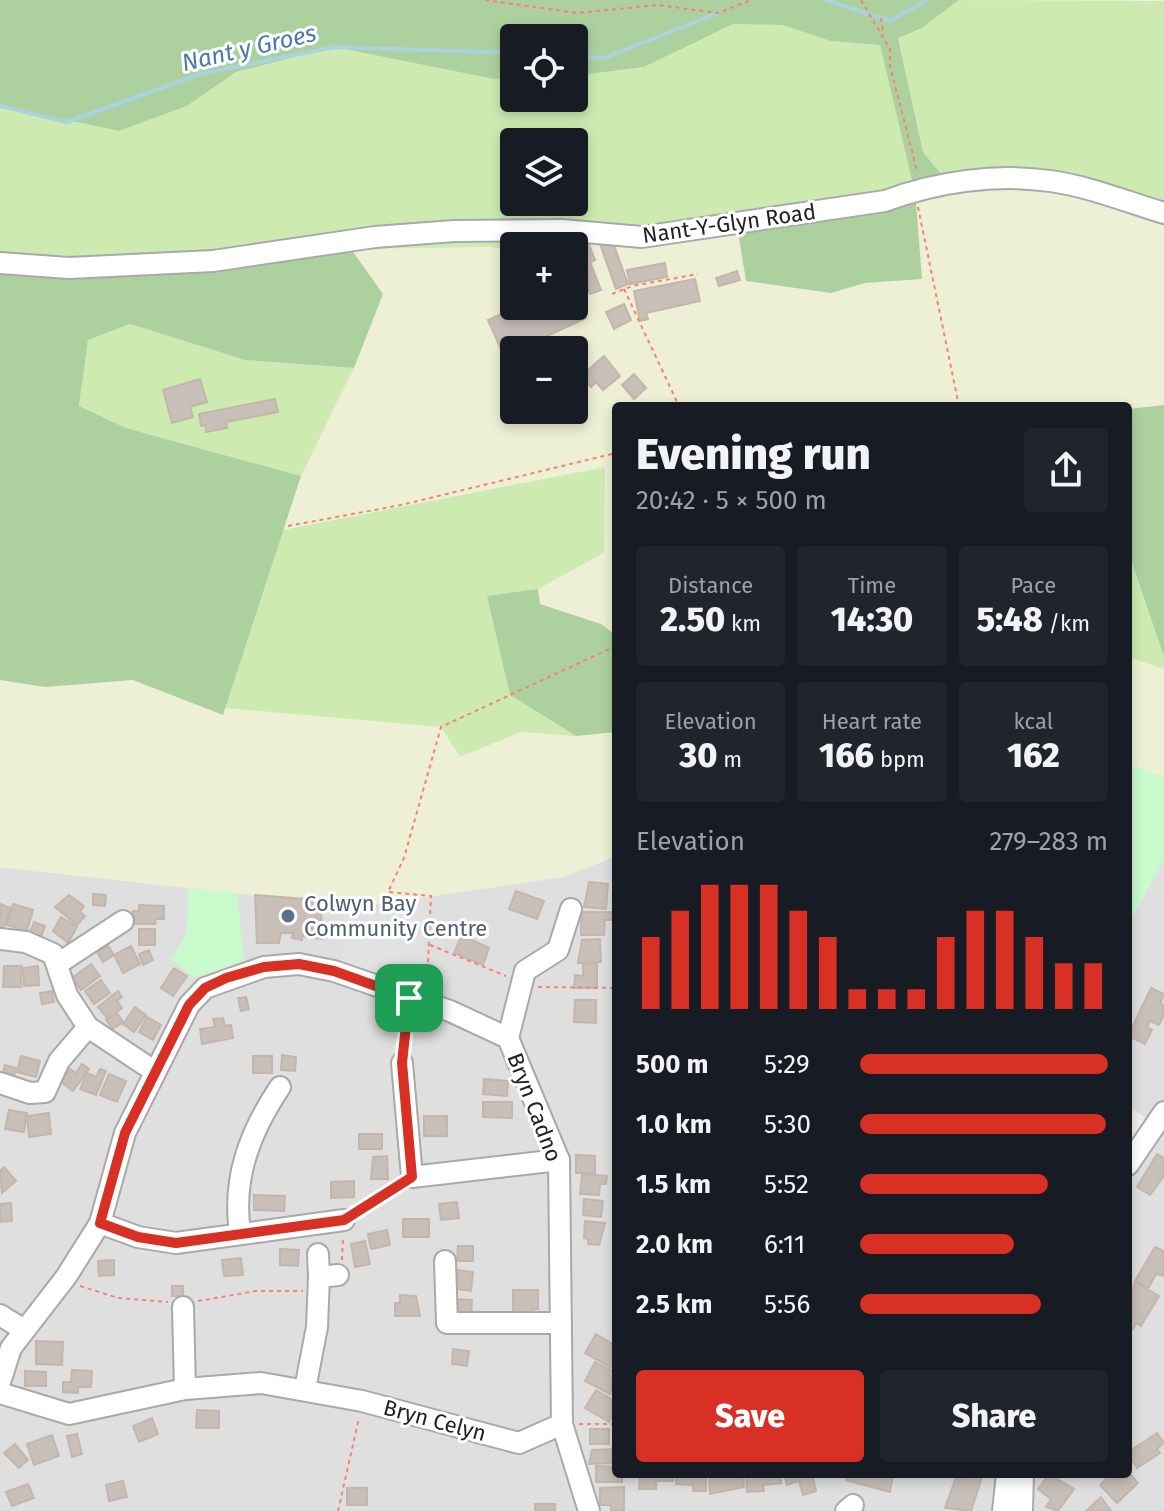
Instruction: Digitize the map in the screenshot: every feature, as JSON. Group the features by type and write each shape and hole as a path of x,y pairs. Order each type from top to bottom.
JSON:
{"street":[{"name":"Nant-Y-Glyn Road","path":"0,263 69,268 213,261 375,237 454,231 562,230 642,237 885,201 914,190 943,185 1008,178 1052,181 1164,213"},
{"path":"508,1038 525,971 550,955 563,942 571,909"},
{"path":"59,963 110,923"},
{"path":"0,939 43,947 59,963 67,995 88,1027 154,1071"},
{"name":"Bryn Cadno","path":"0,1382 11,1348 66,1277 100,1223 125,1133 189,1005 205,988 252,971 299,964 334,971 508,1038 559,1160 562,1424 589,1511"},
{"path":"0,1083 30,1093 45,1092 59,1061 88,1027"},
{"path":"402,1063 412,1177 559,1160"},
{"path":"240,1232 236,1202 239,1175 262,1117 280,1087"},
{"path":"1132,1159 1164,1112"},
{"path":"100,1223 157,1242 176,1243 342,1220"},
{"path":"305,1389 328,1276 318,1254"},
{"path":"445,1261 447,1323 561,1323"},
{"path":"183,1307 185,1389"},
{"path":"0,1315 24,1330"},
{"name":"Bryn Celyn","path":"0,1393 69,1414 185,1389 261,1383 362,1401 519,1443 562,1424"},
{"path":"1003,1511 1007,1478"},
{"path":"1022,1511 1023,1478"}],"path":[{"path":"485,0 577,13 658,5 718,13 751,0"},
{"path":"861,0 890,49 890,66 917,171 943,185"},
{"path":"881,18 884,37"},
{"path":"914,190 958,402"},
{"path":"612,294 698,274"},
{"path":"624,289 677,402"},
{"path":"288,526 401,505 612,454"},
{"path":"402,1063 418,1001 431,896 388,892 404,858 441,727 612,648"},
{"path":"328,1276 341,1272 342,1220 412,1177"},
{"path":"338,1511 362,1401"},
{"path":"562,1424 612,1424"}],"shaded area":[{"path":"612,858 612,1478 1132,1478 1132,1159 1154,1124 1132,1109 1132,919 1164,859 1164,1511 0,1511 0,867 249,895 380,904 563,877"},
{"path":"428,901 421,995 342,966 344,906 394,910"}],"green space":[{"path":"0,0 959,0 922,28 898,38 923,152 949,184 915,190 922,279 865,283 831,293 746,281 738,232 914,189 880,45 831,41 782,25 733,24 644,67 588,74 588,24 500,24 500,79 334,47 236,72 187,106 119,131 0,106"},
{"path":"959,0 1117,0 1130,4 1164,0 1164,405 1132,409 1132,402 612,402 612,632 601,624 540,604 538,589 604,553 604,467 283,530 301,476 354,368 383,294 351,249 0,106 119,131 187,106 236,72 334,47 500,79 500,112 588,112 588,74 644,67 732,24 782,25 831,41 922,28"},
{"path":"959,0 1164,1 1164,207 1112,190 943,178 923,152 898,38 922,28"},
{"path":"732,24 782,25 831,41 880,45 913,184 883,195 686,227 588,232 500,232 500,237 0,263 0,106 119,131 187,106 236,72 334,47 500,79 500,112 588,112 588,74 644,67"},
{"path":"500,237 500,248 351,249 350,243"},
{"path":"351,249 383,294 354,368 245,360 130,324 88,340 79,406 126,428 301,476 223,715 133,680 45,687 0,680 0,263"},
{"path":"130,324 245,360 354,368 301,476 126,428 79,406 88,339"},
{"path":"1164,405 1164,657 1132,563 1132,409"},
{"path":"605,467 604,553 538,589 488,596 510,695 576,736 521,732 460,757 441,727 225,708 283,530"},
{"path":"1132,563 1164,657 1164,669 1132,658"},
{"path":"538,589 540,604 601,624 612,632 612,732 576,736 510,695 487,596"},
{"path":"1132,658 1164,669 1164,777 1132,765"},
{"path":"0,680 45,687 133,680 222,715 225,708 441,727 460,757 521,732 573,736 612,732 612,858 563,877 380,904 249,895 0,867"},
{"path":"1132,765 1164,777 1164,859 1132,919"},
{"path":"188,888 237,893 244,957 240,962 194,978 171,959 187,933"}],"building":[{"path":"612,240 628,284 616,289 600,244"},
{"path":"588,242 595,260 590,262 601,290 590,294"},
{"path":"665,263 667,277 630,284 627,270"},
{"path":"737,271 740,280 719,286 716,278"},
{"path":"695,279 700,301 646,313 648,319 640,321 634,291"},
{"path":"624,304 631,320 614,329 606,312"},
{"path":"500,315 500,320 582,320 547,336 500,336 500,347 488,320"},
{"path":"604,356 620,376 603,390 596,382 591,387 588,384 588,370"},
{"path":"634,374 646,388 634,399 622,385"},
{"path":"200,379 207,402 190,407 193,417 172,423 163,390"},
{"path":"275,399 278,412 226,422 227,428 206,432 205,425 201,426 199,414"},
{"path":"589,882 608,884 606,909 584,907"},
{"path":"516,891 544,901 537,919 509,909"},
{"path":"93,894 106,895 105,906 93,905"},
{"path":"69,895 84,906 80,912 85,916 77,925 55,907"},
{"name":"Colwyn Bay Community Centre","path":"255,895 320,900 323,939 302,936 302,940 292,938 293,933 281,933 279,943 257,943"},
{"path":"0,904 11,908 4,927 0,926"},
{"path":"13,904 33,910 27,931 7,925"},
{"path":"139,905 164,906 164,919 156,919 155,924 133,924 133,911 139,911"},
{"path":"581,912 612,912 612,920 605,920 604,935 581,935"},
{"path":"61,917 77,927 68,943 53,931"},
{"path":"34,922 45,926 41,937 30,933"},
{"path":"139,929 155,929 155,945 139,945"},
{"path":"462,935 489,948 483,965 454,953"},
{"path":"600,939 601,962 578,963 582,940"},
{"path":"108,946 114,955 103,962 97,952"},
{"path":"131,946 140,964 123,973 114,955"},
{"path":"149,950 153,960 143,965 139,954"},
{"path":"91,964 100,976 81,990 72,978"},
{"path":"583,964 597,964 597,988 574,988 575,975 583,976"},
{"path":"4,966 22,966 21,987 3,987"},
{"path":"38,966 39,985 24,986 23,968"},
{"path":"174,968 187,976 173,996 161,988"},
{"path":"101,980 110,993 94,1004 85,991"},
{"path":"1151,988 1164,994 1160,1003 1164,1005 1164,1014 1159,1025 1150,1021 1147,1027 1152,1030 1145,1044 1132,1038 1132,1028"},
{"path":"52,991 54,1002 42,1004 40,993"},
{"path":"118,991 122,997 117,1001 122,1008 108,1019 98,1007"},
{"path":"246,997 249,1009 241,1011 238,998"},
{"path":"575,1000 596,1000 596,1023 574,1022"},
{"path":"135,1007 146,1015 134,1032 123,1024"},
{"path":"117,1013 123,1022 113,1029 106,1020"},
{"path":"147,1017 161,1025 153,1040 139,1032"},
{"path":"223,1018 225,1026 231,1025 233,1038 202,1044 200,1029 215,1027 213,1019"},
{"path":"282,1055 296,1057 295,1071 281,1070"},
{"path":"21,1056 40,1061 36,1077 17,1072"},
{"path":"253,1056 272,1056 272,1073 253,1073"},
{"path":"82,1064 89,1069 73,1091 61,1082 70,1069 76,1073"},
{"path":"5,1065 16,1068 13,1079 2,1076"},
{"path":"100,1069 106,1071 96,1095 80,1089 87,1073 96,1077"},
{"path":"109,1074 126,1081 117,1102 100,1095"},
{"path":"484,1079 508,1081 507,1096 483,1094"},
{"path":"483,1102 512,1102 512,1118 483,1117"},
{"path":"9,1110 27,1113 24,1132 5,1129"},
{"path":"49,1113 51,1134 29,1137 27,1116"},
{"path":"424,1116 447,1116 447,1136 424,1136"},
{"path":"359,1134 382,1134 382,1149 359,1149"},
{"path":"1157,1154 1164,1158 1164,1176 1150,1195 1137,1187"},
{"path":"576,1155 595,1156 595,1173 576,1173"},
{"path":"387,1156 388,1179 371,1179 373,1157"},
{"path":"4,1167 16,1181 2,1193 0,1171"},
{"path":"582,1174 607,1176 606,1184 600,1184 599,1195 580,1194"},
{"path":"354,1181 354,1197 331,1198 331,1182"},
{"path":"254,1195 285,1196 284,1211 254,1210"},
{"path":"584,1199 603,1201 601,1217 583,1215"},
{"path":"457,1202 459,1218 441,1220 439,1204"},
{"path":"11,1203 12,1221 0,1222 0,1204"},
{"path":"403,1219 429,1219 429,1237 403,1237"},
{"path":"585,1221 605,1223 599,1245 588,1244 588,1239 584,1238"},
{"path":"387,1230 390,1245 371,1249 368,1234"},
{"path":"365,1241 370,1264 355,1267 351,1244"},
{"path":"458,1246 473,1246 473,1261 457,1261"},
{"path":"1155,1247 1164,1251 1164,1276 1156,1274 1149,1287 1145,1287 1135,1281"},
{"path":"280,1249 299,1250 298,1266 280,1265"},
{"path":"241,1258 243,1275 224,1276 222,1260"},
{"path":"114,1260 114,1275 99,1276 98,1261"},
{"path":"457,1270 473,1272 471,1291 455,1289"},
{"path":"1135,1282 1159,1296 1141,1326 1136,1323 1133,1329 1132,1329"},
{"path":"172,1286 183,1286 183,1296 172,1296"},
{"path":"513,1290 538,1290 538,1309 533,1309 533,1318 513,1318"},
{"path":"400,1295 416,1296 420,1316 395,1316 395,1303 400,1303"},
{"path":"455,1299 472,1300 471,1320 454,1319"},
{"path":"596,1334 612,1344 612,1363 610,1367 585,1353"},
{"path":"36,1341 63,1342 62,1365 36,1364"},
{"path":"453,1349 469,1351 467,1366 452,1364"},
{"path":"595,1362 612,1371 610,1394 585,1381"},
{"path":"72,1370 92,1371 91,1387 78,1387 78,1393 63,1392 63,1382 71,1382"},
{"path":"25,1371 46,1372 46,1386 25,1386"},
{"path":"596,1390 612,1400 612,1417 609,1422 585,1408"},
{"path":"197,1410 219,1411 219,1428 196,1428"},
{"path":"152,1418 158,1434 139,1442 133,1426"},
{"path":"590,1429 609,1429 609,1444 590,1444"},
{"path":"1157,1433 1164,1443 1157,1449 1160,1453 1137,1468 1132,1459 1132,1449"},
{"path":"77,1434 82,1454 72,1457 67,1436"},
{"path":"52,1435 59,1456 34,1465 27,1444"},
{"path":"15,1444 28,1460 19,1468 4,1453"},
{"path":"612,1449 612,1463 589,1464 592,1450"},
{"path":"596,1466 612,1467 612,1478 622,1478 622,1482 596,1482"},
{"path":"1132,1476 1138,1483 1117,1503 1100,1485 1107,1478 1120,1480"},
{"path":"640,1478 673,1478 673,1481 656,1481 656,1489 639,1489"},
{"path":"676,1478 706,1478 706,1491 693,1491 693,1485 676,1484"},
{"path":"709,1478 743,1478 744,1487 710,1494"},
{"path":"746,1478 780,1478 781,1483 763,1485 764,1491 747,1492"},
{"path":"785,1478 813,1478 816,1491 803,1495 799,1481 787,1485"},
{"path":"846,1478 892,1478 890,1492"},
{"path":"956,1478 982,1478 971,1511 945,1508"},
{"path":"1046,1478 1056,1478 1074,1489 1058,1511 1046,1507 1051,1499 1038,1489"},
{"path":"123,1481 127,1497 109,1501 106,1485"},
{"path":"28,1484 34,1498 12,1506 6,1492"},
{"path":"624,1487 624,1511 611,1511 611,1505 600,1505 600,1488"},
{"path":"347,1488 367,1488 367,1505 347,1505"},
{"path":"1101,1497 1111,1511 1086,1511"},
{"path":"535,1504 555,1504 555,1511 535,1511"}],"waterway":[{"name":"Nant y Groes","path":"826,0 890,21 927,0"},
{"name":"Nant y Groes","path":"588,57 604,58 718,13"},
{"name":"Nant y Groes","path":"0,106 67,122 200,74 334,47 500,53"}],"place":[{"name":"Colwyn Bay Community Centre","path":"288,916"}],"route":[{"path":"299,964 334,971 409,998 402,1063 412,1177 344,1220 176,1243 157,1242 100,1223 125,1133 189,1005 205,988 264,967 299,964"}]}
